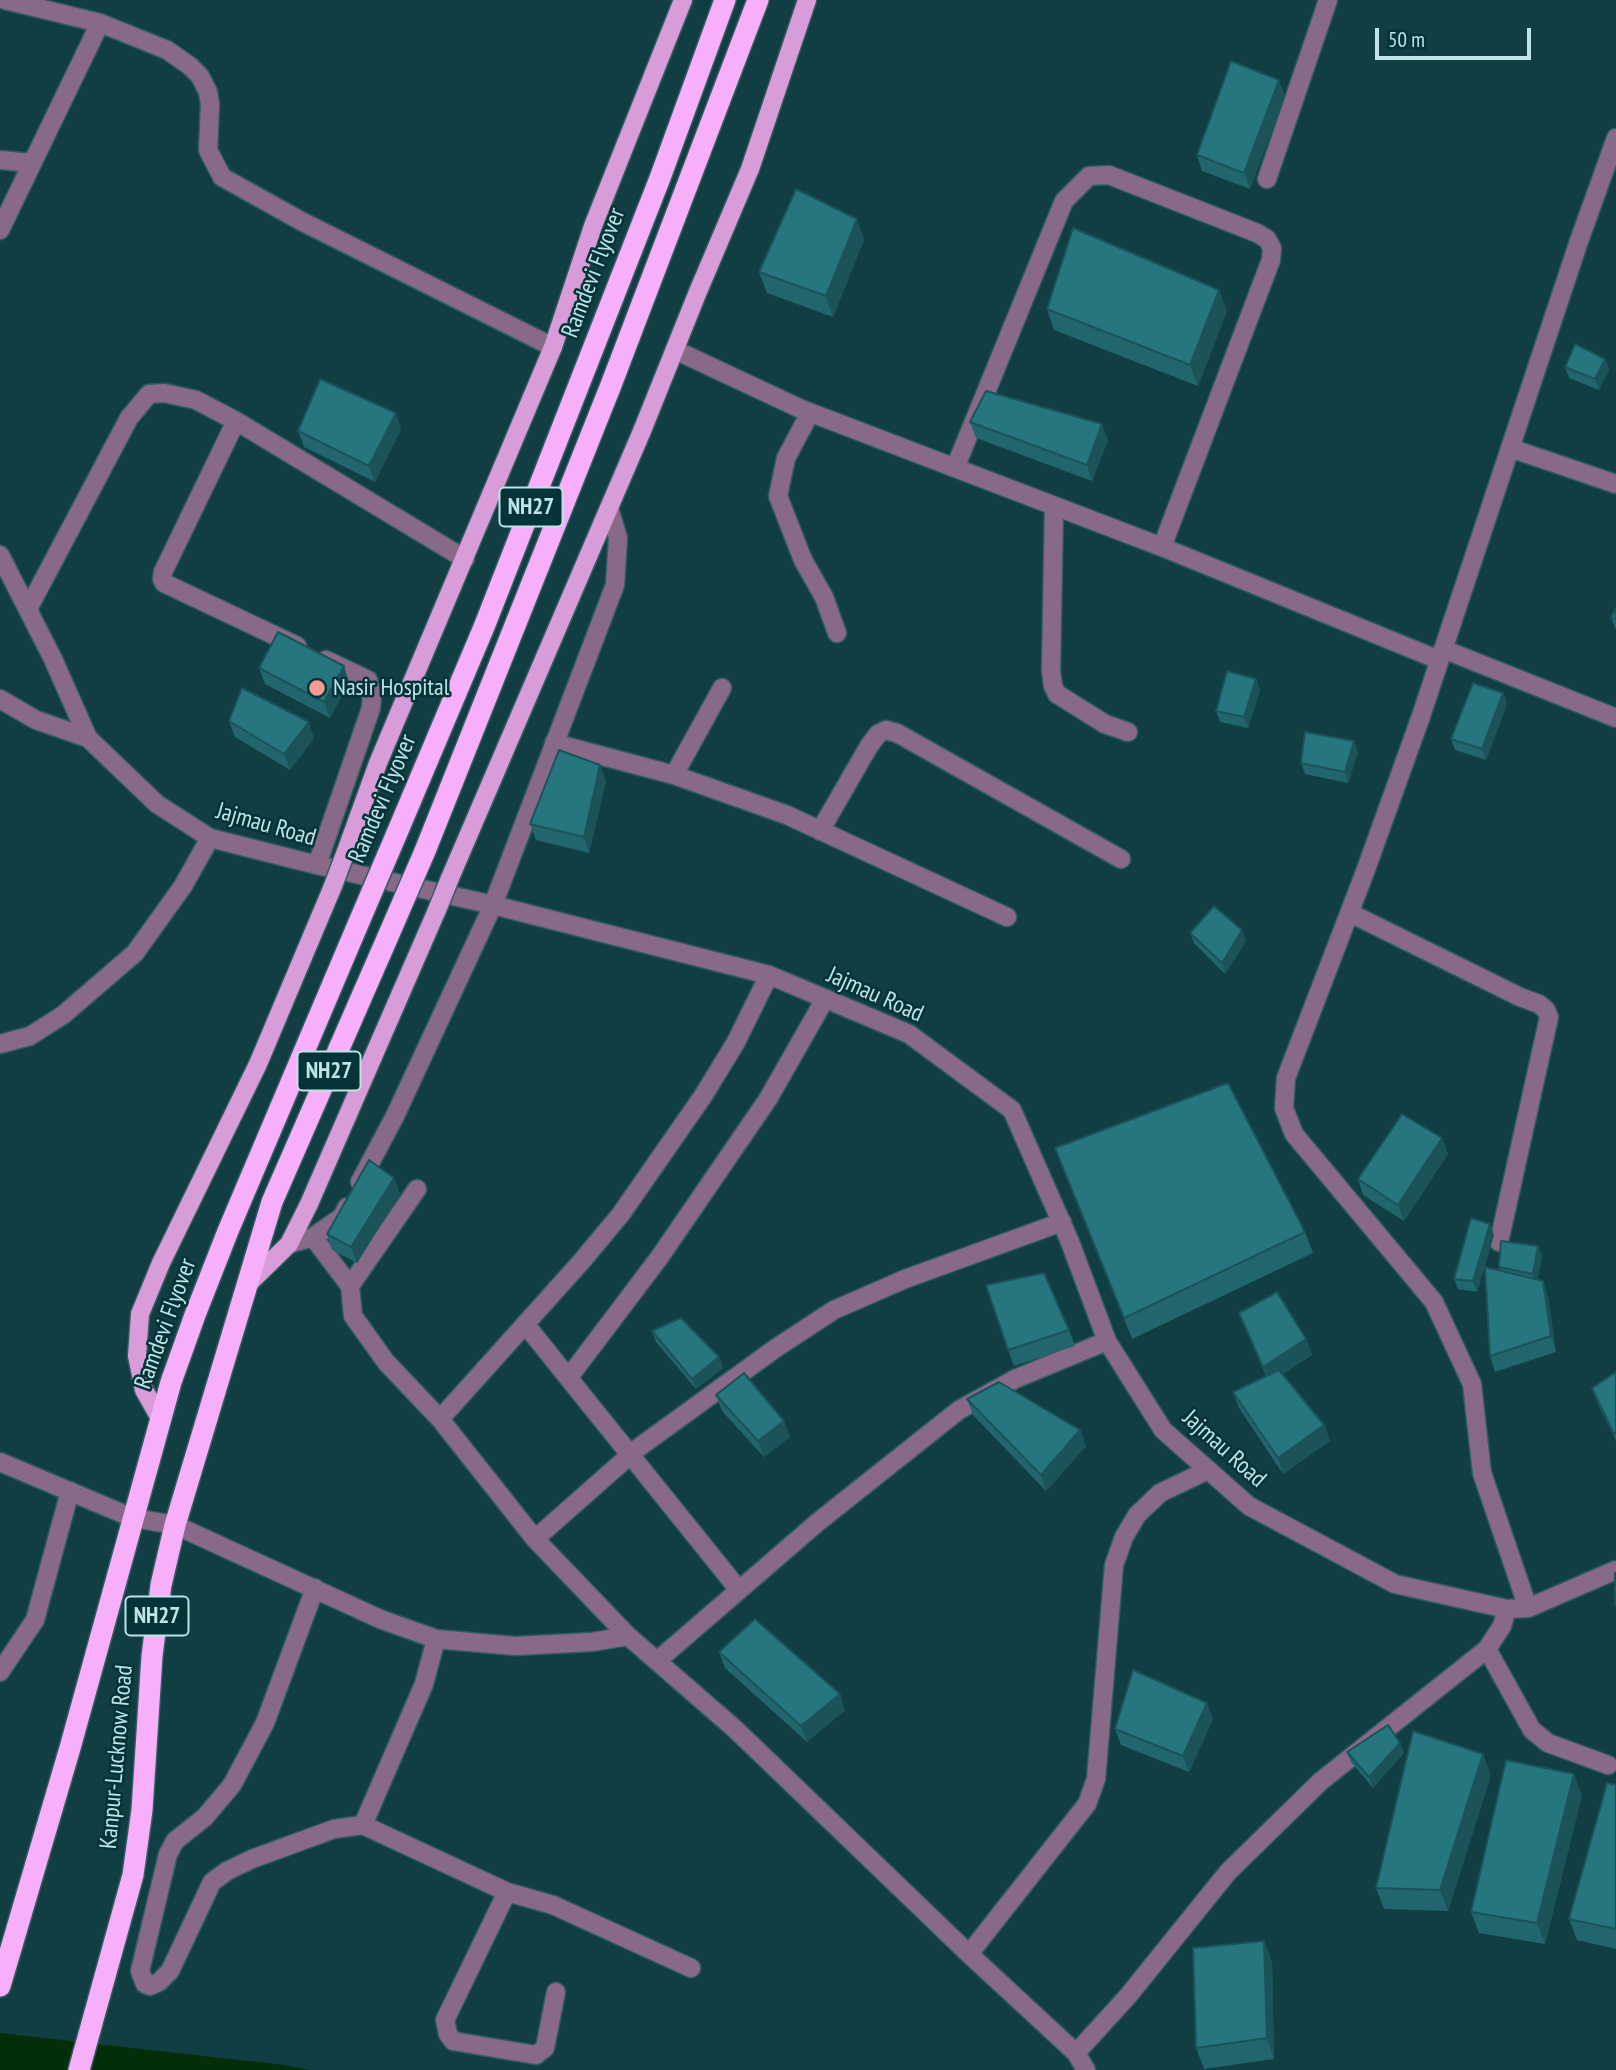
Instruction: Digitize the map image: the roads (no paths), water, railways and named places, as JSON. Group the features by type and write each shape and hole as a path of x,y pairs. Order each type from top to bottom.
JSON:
{"highway":[{"name":"Ramdevi Flyover","path":"161,1420 171,1382 195,1315 484,627 660,178 724,0"},
{"name":"NH27","path":"247,1285 272,1202 441,814 611,385 758,0"},
{"name":"Kanpur-Lucknow Road","path":"79,2070 135,1862 142,1810 161,1585 175,1525 247,1285"},
{"name":"Kanpur-Lucknow Road","path":"0,1986 70,1748 161,1420"}],"main road":[{"path":"161,1420 144,1390 137,1356 140,1314 161,1263 258,1064 332,886 378,764 553,347 593,226 683,0"},
{"path":"247,1285 289,1244 309,1204 609,508 750,169 807,0"}],"street":[{"path":"5,0 100,23 167,50 200,76 208,92 208,150 222,177 300,221 553,347"},
{"path":"1267,179 1328,0"},
{"path":"0,230 100,23"},
{"path":"1528,1608 1482,1473 1472,1384 1434,1302 1294,1134 1284,1108 1286,1078 1350,913 1441,655 1616,138"},
{"path":"0,160 32,163"},
{"path":"955,468 1064,201 1088,176 1109,174 1257,233 1267,239 1272,248 1271,260 1162,547"},
{"path":"675,350 810,413 1441,655 1616,718"},
{"path":"28,609 129,418 149,394 164,393 196,400 236,421 464,559"},
{"path":"810,413 786,458 778,496 803,560 824,597 837,633"},
{"path":"236,421 162,579 164,583 368,680 372,696 371,708 317,866"},
{"path":"1510,448 1616,484"},
{"path":"1054,506 1053,686 1057,694 1104,724 1128,732"},
{"path":"289,1244 313,1237 342,1217 395,1115 493,905 615,585 618,538 609,508"},
{"name":"Jajmau Road","path":"0,555 53,659 88,737 156,804 210,838 317,866 493,905 769,975 909,1034 1012,1110 1062,1222 1107,1341 1163,1430 1249,1506 1395,1584 1507,1609 1528,1608 1616,1570"},
{"path":"674,775 722,688"},
{"path":"0,699 36,720 88,737"},
{"path":"820,831 869,746 878,734 886,730 897,733 1121,859"},
{"path":"554,743 674,775 787,815 1007,917"},
{"path":"0,1044 30,1036 63,1015 135,953 183,886 210,838"},
{"path":"1350,913 1539,1004 1546,1010 1549,1017 1499,1242"},
{"path":"440,1419 582,1262 621,1214 703,1096 736,1042 769,975"},
{"path":"569,1377 659,1258 761,1111 825,999"},
{"path":"350,1286 417,1189"},
{"path":"535,1539 629,1455 776,1348 834,1310 905,1279 1062,1222"},
{"path":"313,1237 350,1286 353,1316 386,1362 440,1419 535,1539 628,1636 735,1729 1076,2053 1086,2070"},
{"path":"525,1324 739,1590"},
{"path":"657,1661 818,1522 958,1410 1015,1379 1107,1341"},
{"path":"0,1462 133,1518 175,1525 380,1619 436,1639 515,1646 592,1642 628,1636"},
{"path":"969,1954 1087,1804 1097,1772 1114,1565 1124,1537 1137,1515 1160,1493 1208,1470"},
{"path":"0,1672 35,1620 69,1491"},
{"path":"315,1588 265,1723 232,1785 205,1817 175,1841 168,1854 140,1971 145,1984 150,1986 159,1982 170,1972 212,1882 226,1871 252,1858 334,1829 363,1825 506,1892 553,1905 691,1968"},
{"path":"1076,2053 1128,1996 1228,1872 1321,1781 1487,1650 1502,1626 1507,1609"},
{"path":"363,1825 424,1684 436,1639"},
{"path":"1487,1650 1532,1730 1548,1743 1608,1765"},
{"path":"506,1892 445,2020 448,2034 453,2041 536,2055 545,2048 556,1992"}],"place":[{"name":"Nasir Hospital","path":"317,688"}]}
